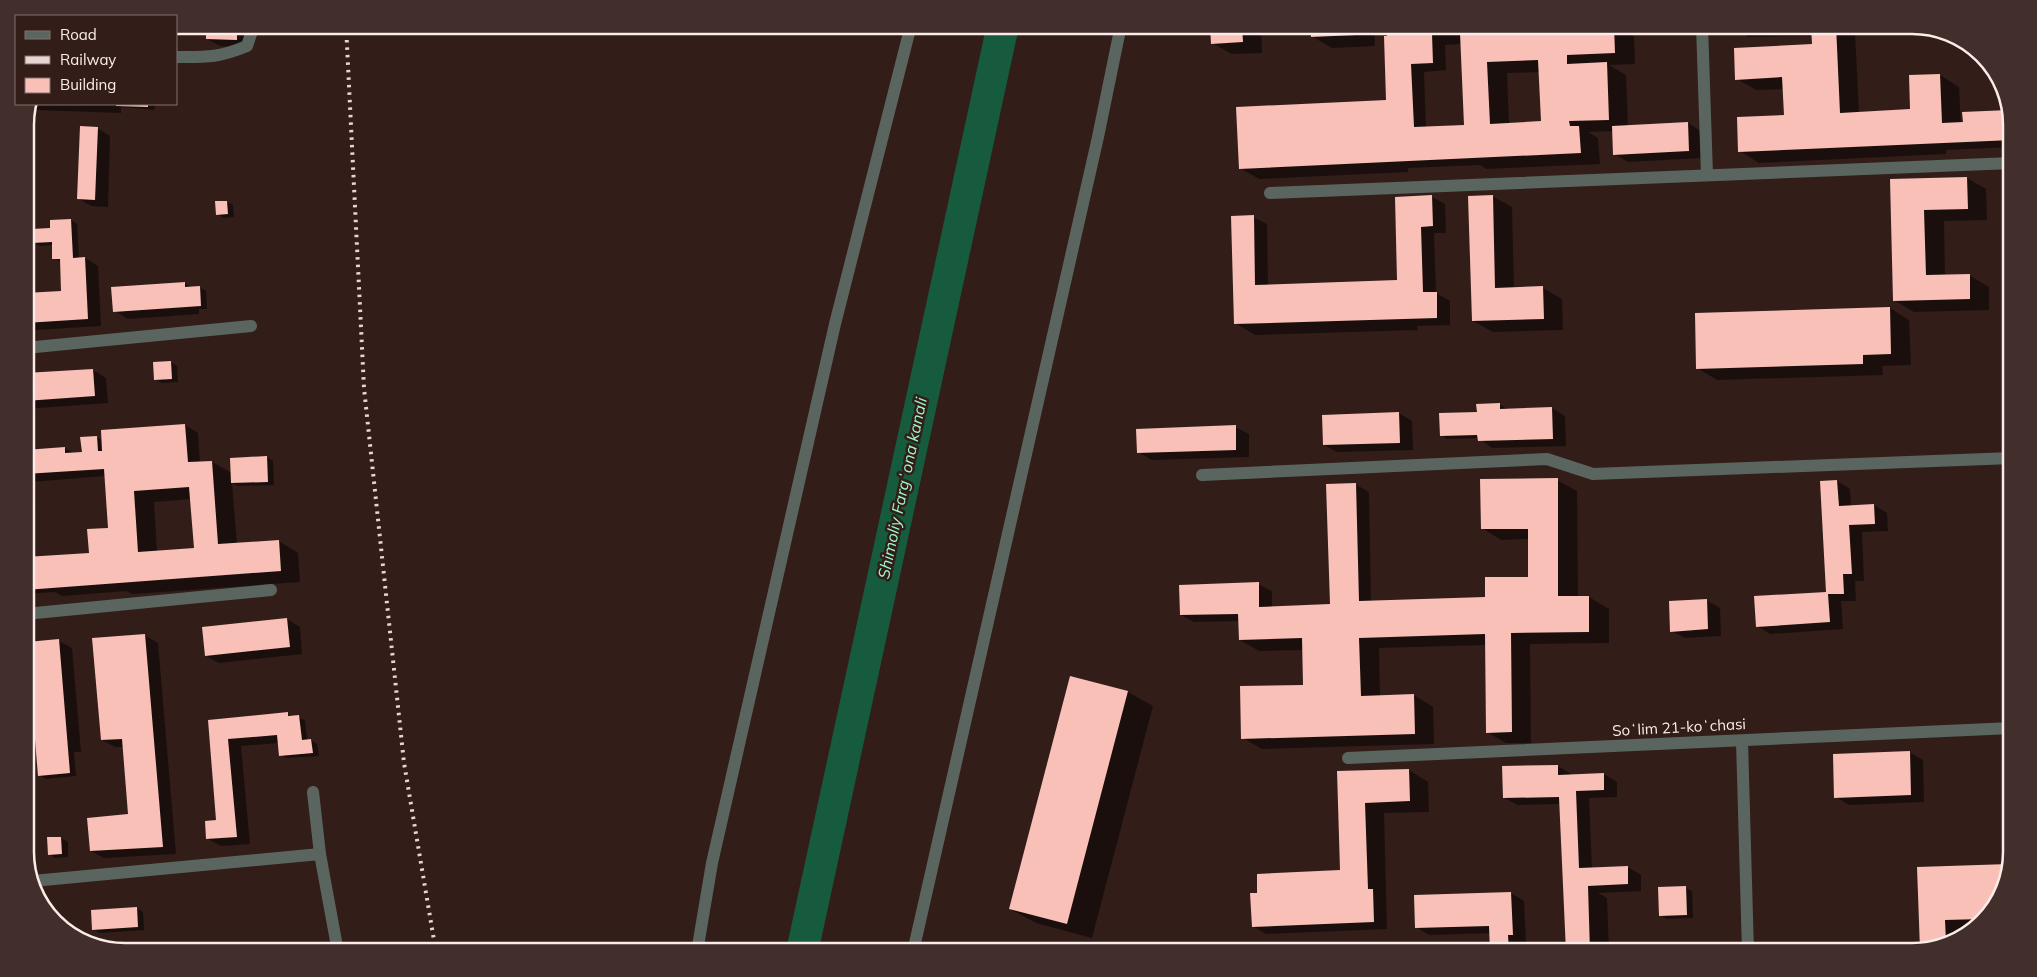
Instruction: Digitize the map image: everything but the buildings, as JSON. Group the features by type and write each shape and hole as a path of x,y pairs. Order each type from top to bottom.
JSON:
{"street":[{"path":"178,57 211,58 224,55 247,46 251,34"},
{"path":"699,943 712,863 835,324 909,34"},
{"path":"915,943 1098,137 1119,34"},
{"path":"1702,34 1707,175"},
{"path":"1270,193 2003,162"},
{"path":"34,347 251,326"},
{"path":"1202,474 1548,459 1593,474 2003,458"},
{"path":"34,613 271,590"},
{"name":"Soʻlim 21-koʻchasi","path":"1348,758 2003,728"},
{"path":"1742,740 1748,943"},
{"path":"313,792 320,854 336,943"},
{"path":"38,880 320,854"}],"waterway":[{"name":"Shimoliy Fargʻona kanali","path":"804,943 1001,34"}],"railway":[{"path":"346,34 364,388 404,763 434,943"}]}
